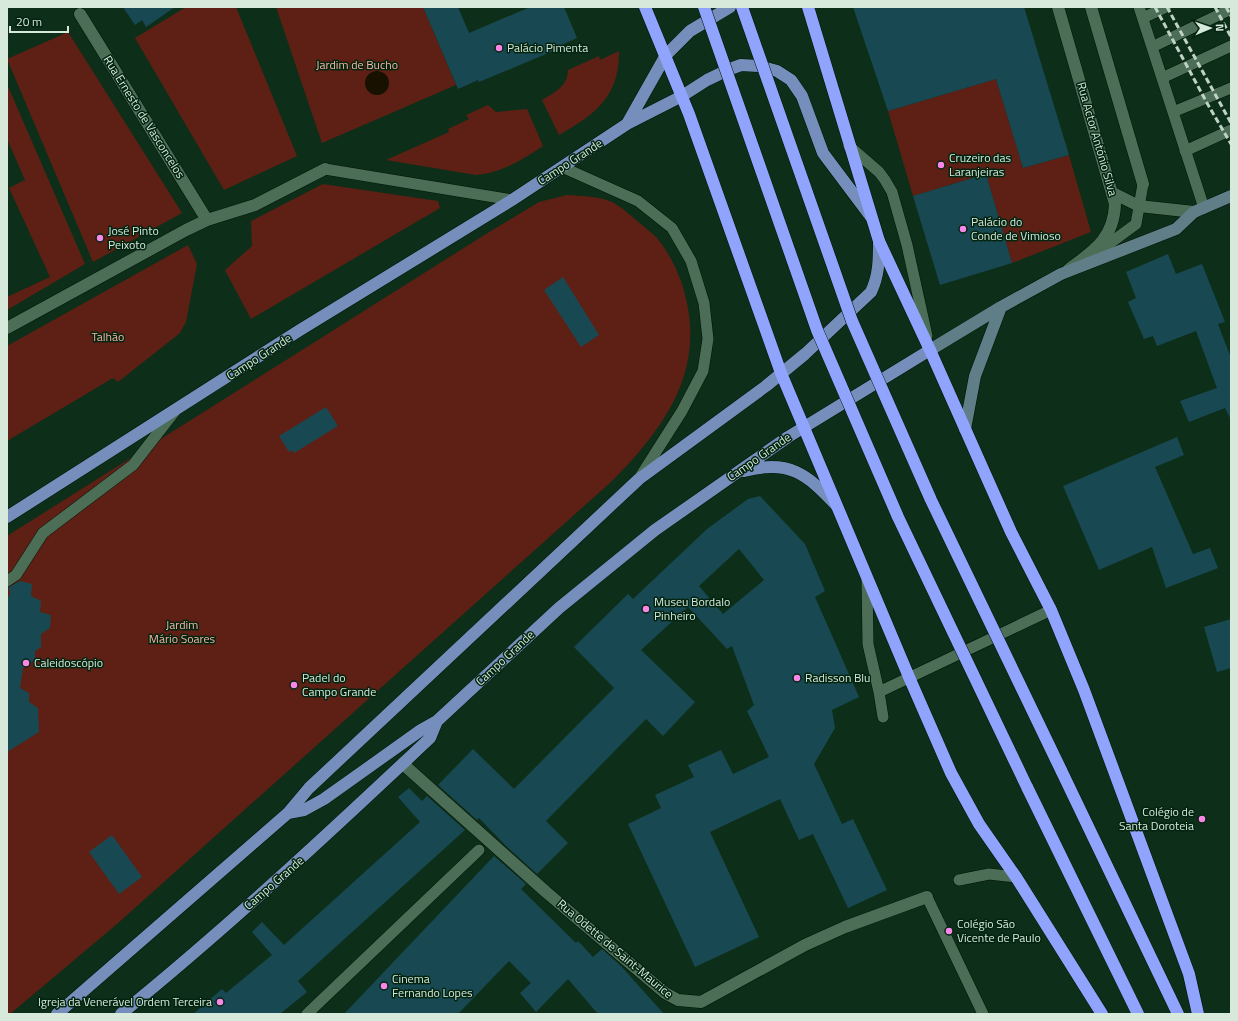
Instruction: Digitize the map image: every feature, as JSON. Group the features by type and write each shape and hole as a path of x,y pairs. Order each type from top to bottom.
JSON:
{"highway":[{"path":"645,7 682,96 781,374 909,677 963,798 1016,877 1102,1014"},
{"path":"704,7 817,330 898,517 1027,787 1138,1014"},
{"path":"742,7 852,321 931,500 1178,1014"},
{"path":"808,7 879,242 930,350 1011,532 1051,610 1084,690 1189,974 1198,1014"}],"main road":[{"path":"627,124 666,55 690,31 730,7"},
{"name":"Campo Grande","path":"7,517 306,326 512,200 627,124 682,96 707,80 741,66 758,66 777,71 791,80 802,96 823,153 871,217"},
{"path":"930,350 1001,307 1062,274 1176,229 1199,210 1231,196"},
{"path":"57,1014 288,813 309,788 638,479 781,374 805,354 871,292 877,278 879,265 879,242"},
{"path":"965,429 975,376 1001,307"},
{"name":"Campo Grande","path":"121,1014 184,963 312,850 430,738 437,721 559,608 655,530 736,473 803,428 930,350"},
{"path":"736,473 762,466 796,470 813,481 838,507"},
{"path":"288,813 304,810 324,798 421,730 437,721"}],"street":[{"name":"Rua Actor António Silva","path":"1058,7 1116,204 1114,221 1102,242 1095,250 1062,274"},
{"path":"1091,7 1143,184"},
{"name":"Rua Ernesto de Vasconcelos","path":"80,14 207,220"},
{"path":"7,328 207,220 255,204 325,169"},
{"path":"1113,193 1139,206 1170,210 1199,210"},
{"name":"Rua Odette de Saint-Maurice","path":"403,764 546,892 665,993 678,1000 701,1002 845,926 927,897"}],"lane":[{"path":"1166,7 1141,12 1186,151 1199,210"},
{"path":"1152,47 1231,9"},
{"path":"1162,78 1231,46"},
{"path":"1173,112 1231,88"},
{"path":"1186,151 1231,130"},
{"path":"850,146 879,172 892,192 906,245 930,350"},
{"path":"562,167 638,201 672,228 691,261 704,303 708,339 703,371 682,411 638,479"},
{"path":"325,169 512,200"},
{"path":"1062,274 1102,250 1136,224 1143,184"},
{"path":"7,581 16,575 44,533 134,465 176,410"},
{"path":"867,577 868,644 883,716"},
{"path":"879,692 1051,610"},
{"path":"307,1014 479,850"},
{"path":"960,880 989,874 1016,877"},
{"path":"927,897 983,1014"}],"green space":[{"path":"186,7 236,7 297,156 224,190 135,38"},
{"name":"Jardim de Bucho","path":"276,7 423,7 456,85 322,143"},
{"path":"68,32 182,213 93,262 7,59"},
{"path":"619,51 615,80 610,92 603,102 584,120 559,135 542,100 556,92 563,85 566,80 568,70 599,56 600,60"},
{"path":"996,79 1023,168 1069,155 1091,232 1012,263 986,174 913,196 888,111"},
{"path":"7,84 85,264 7,310 7,297 50,277 9,188 25,180 7,139"},
{"path":"488,105 496,112 527,109 543,146 503,169 476,175 386,160 449,132 448,129 469,119 466,115"},
{"path":"323,184 438,201 440,208 251,319 225,270 252,246 251,221"},
{"name":"Jardim Mário Soares","path":"567,195 601,199 612,202 621,208 657,238 674,265 680,280 689,311 690,343 688,359 684,376 677,393 669,410 659,425 637,455 612,481 117,924 10,1014 7,1014 7,536 486,234 539,202"},
{"name":"Talhão","path":"188,245 197,264 186,322 180,333 118,382 113,378 7,441 7,346"}],"shaded area":[{"path":"377,71 386,74 389,83 386,92 377,95 368,92 365,83 368,74"}],"building":[{"path":"123,7 175,7 146,27 142,20 135,25"},
{"name":"Palácio Pimenta","path":"423,7 458,7 469,33 530,7 564,7 577,38 557,47 558,49 479,82 478,80 458,89"},
{"path":"853,7 1024,7 1069,155 1023,168 996,79 888,111"},
{"name":"Palácio do Conde de Vimioso","path":"986,174 1012,263 940,285 913,196"},
{"path":"1168,254 1176,274 1202,264 1225,322 1218,324 1231,358 1231,420 1225,408 1189,422 1180,401 1217,388 1196,331 1157,346 1153,336 1144,339 1128,302 1136,298 1126,272"},
{"path":"563,277 599,335 581,347 544,290"},
{"path":"326,407 338,426 294,453 292,450 289,452 279,436"},
{"path":"1177,437 1184,455 1155,467 1193,554 1210,548 1218,568 1166,588 1152,547 1099,570 1063,486"},
{"path":"760,496 805,544 825,591 815,597 859,697 832,710 835,728 814,764 842,824 853,819 887,890 848,908 813,834 799,840 780,799 710,832 759,937 695,967 628,824 661,808 655,795 694,777 688,765 721,750 733,774 769,757 747,711 754,705 732,646 727,649 688,607 641,650 695,702 663,736 646,719 546,821 568,843 537,874 505,845 479,818 477,820 438,785 473,749 514,789 614,688 574,647 628,594 633,599 707,529 748,499","holes":["739,549 764,580 723,614 699,586"]},
{"name":"Caleidoscópio","path":"20,581 32,584 31,596 41,601 40,612 51,615 50,628 41,634 41,647 35,651 35,660 23,668 20,688 29,693 29,702 38,708 39,732 7,752 7,598 10,595 9,587"},
{"path":"1231,619 1231,668 1217,672 1204,627"},
{"path":"409,788 422,801 427,796 465,830 298,981 307,992 280,1014 193,1014 222,989 226,993 272,955 252,932 262,922 284,945 420,822 398,797"},
{"path":"112,835 142,877 119,894 89,852"},
{"path":"494,856 526,884 521,889 576,943 578,941 593,957 602,949 621,966 664,1014 598,1014 568,979 536,1012 520,993 531,983 509,961 458,1014 344,1014"}],"railway":[{"path":"1155,7 1231,144"},
{"path":"1167,7 1231,123"},
{"path":"1215,7 1231,37"},
{"path":"1226,7 1231,16"}],"place":[{"name":"Palácio Pimenta","path":"499,48"},
{"name":"Cruzeiro das Laranjeiras","path":"941,165"},
{"name":"Palácio do Conde de Vimioso","path":"963,229"},
{"name":"José Pinto Peixoto","path":"100,238"},
{"name":"Museu Bordalo Pinheiro","path":"646,609"},
{"name":"Caleidoscópio","path":"26,663"},
{"name":"Radisson Blu","path":"797,678"},
{"name":"Padel do Campo Grande","path":"294,685"},
{"name":"Colégio de Santa Doroteia","path":"1202,819"},
{"name":"Colégio São Vicente de Paulo","path":"949,931"},
{"name":"Cinema Fernando Lopes","path":"384,986"},
{"name":"Igreja da Venerável Ordem Terceira","path":"220,1002"}]}
